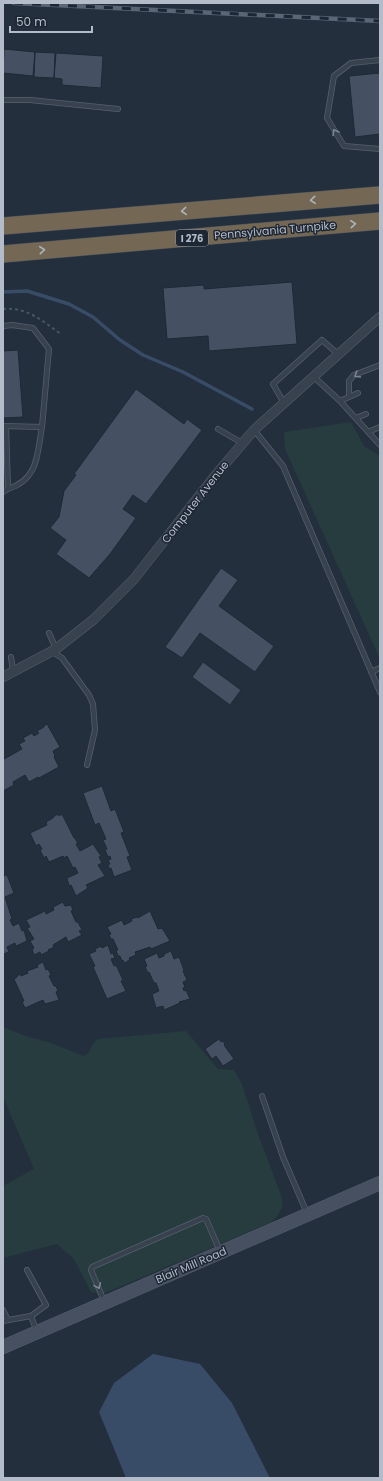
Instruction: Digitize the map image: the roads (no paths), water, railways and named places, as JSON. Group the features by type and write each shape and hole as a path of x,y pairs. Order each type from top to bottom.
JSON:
{"highway":[{"path":"3,226 380,195"},
{"name":"Pennsylvania Turnpike","path":"3,254 380,221"}],"main road":[{"name":"Blair Mill Road","path":"3,1346 380,1183"}],"street":[{"name":"Computer Avenue","path":"3,677 53,650 93,620 134,580 214,477 254,430 380,317"}],"lane":[{"path":"380,60 350,62 334,76 327,118 344,146 380,149"},
{"path":"3,100 30,100 118,109"},
{"path":"3,326 12,325 33,328 49,349 42,427 35,466 31,474 18,486 3,492"},
{"path":"284,402 274,384 322,340 338,354"},
{"path":"349,397 349,381 354,375 380,365"},
{"path":"313,376 340,401 380,444"},
{"path":"340,401 358,393"},
{"path":"356,418 366,414"},
{"path":"8,489 5,426 42,427"},
{"path":"368,432 380,427"},
{"path":"218,429 242,444"},
{"path":"254,430 283,466 380,692"},
{"path":"49,633 53,650 62,658 93,704 95,730 87,765"},
{"path":"11,657 13,672"},
{"path":"371,672 380,668"},
{"path":"262,1096 284,1157 308,1214"},
{"path":"105,1302 91,1270 92,1267 203,1218 206,1219 220,1252"},
{"path":"3,1322 31,1316 46,1305 27,1270"},
{"path":"3,1310 8,1320"},
{"path":"31,1316 37,1332"}],"water":[{"path":"153,1354 200,1364 232,1403 270,1478 126,1478 99,1412 114,1383"}],"waterway":[{"path":"3,292 27,291 69,304 93,317 120,340 143,355 183,372 252,409"}],"railway":[{"path":"14,3 380,21"}]}
